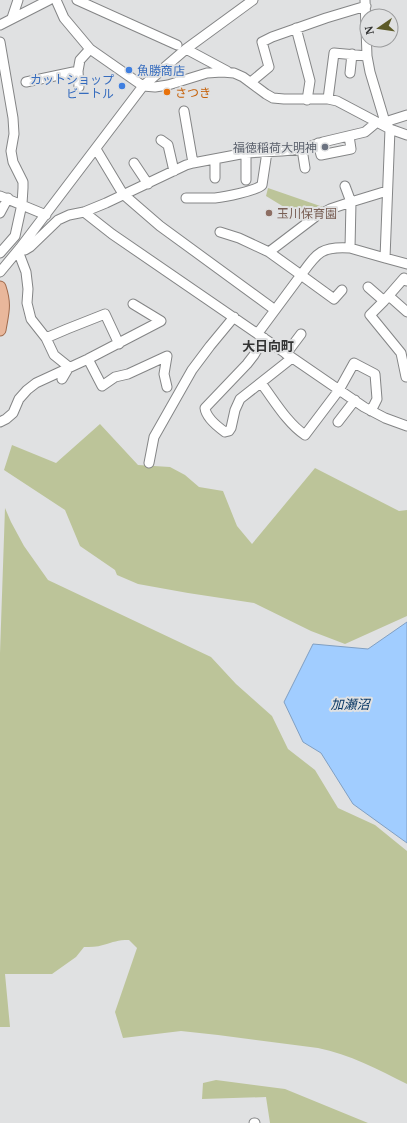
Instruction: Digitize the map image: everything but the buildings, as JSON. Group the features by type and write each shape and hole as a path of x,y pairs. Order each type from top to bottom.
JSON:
{"main road":[{"path":"0,287 4,299 4,309 0,330"}],"street":[{"path":"12,18 18,0"},
{"path":"56,0 64,18 90,48 143,86 155,87 168,85 207,73 234,73 244,77 273,98 307,100 328,99 337,101 407,135"},
{"path":"77,0 177,45"},
{"path":"0,272 46,215 143,86 186,48 253,0"},
{"path":"0,25 44,1"},
{"path":"251,82 270,71 262,42 365,3 367,56 384,124 388,191 385,258"},
{"path":"296,28 310,81 307,100"},
{"path":"0,42 13,118 14,134 11,151 13,162 23,182 24,188 15,236 2,248"},
{"path":"79,87 78,71 80,60 90,48"},
{"path":"186,48 228,72"},
{"path":"328,99 334,53 367,56"},
{"path":"350,73 352,54"},
{"path":"26,82 78,71"},
{"path":"184,111 193,163"},
{"path":"19,250 25,250 30,247 58,220 84,212 193,163 246,153 282,152 302,148 365,132 407,115"},
{"path":"161,140 168,145 174,171"},
{"path":"302,148 305,168"},
{"path":"96,149 123,194 160,226 275,310"},
{"path":"186,198 217,198 260,187 262,185 267,152"},
{"path":"246,153 246,180"},
{"path":"215,159 215,178"},
{"path":"134,163 148,184"},
{"path":"345,186 351,202 350,248"},
{"path":"269,252 315,217 330,209 388,191"},
{"path":"0,213 4,197 46,215"},
{"path":"84,212 112,234 339,390 371,411 407,426"},
{"path":"220,232 239,238 269,252 334,299 342,290"},
{"path":"302,334 289,356 261,383 240,399 229,431 225,432 206,414 205,408 254,355 261,336 275,310 316,255 325,250 336,247 350,248 407,264"},
{"path":"19,250 26,272 28,289 27,304 31,319 46,338 54,356 69,367"},
{"path":"406,377 404,349 370,315 404,278 407,281"},
{"path":"368,288 387,298 407,312"},
{"path":"0,422 13,413 19,399 26,390 36,383 120,344 162,322 133,304"},
{"path":"46,338 106,314 120,344"},
{"path":"149,463 154,437 188,376 234,317"},
{"path":"88,359 102,386 115,377 128,374 167,356 164,374 167,387"},
{"path":"261,383 291,423 298,431 305,435 339,390 354,363 374,374 377,399 371,411"},
{"path":"62,379 69,367"},
{"path":"338,422 355,400"}],"green space":[{"path":"268,188 323,207 303,222 284,207 266,196"},
{"path":"100,424 138,465 170,467 185,475 199,487 223,491 237,526 252,544 315,468 399,511 407,510 407,616 345,644 311,631 254,603 138,584 117,575 115,570 80,546 65,510 4,470 12,445 56,463"},
{"path":"5,508 24,546 48,580 211,657 236,684 272,716 288,749 315,770 338,808 375,825 407,851 407,1084 352,1058 318,1048 181,1031 123,1038 115,1012 137,948 129,940 84,947 76,957 52,974 5,974 10,1027 0,1027 0,653"},
{"path":"216,1080 285,1089 368,1123 270,1123 266,1097 202,1099 203,1083"}],"water":[{"name":"加瀬沼","path":"407,622 407,843 353,804 321,753 303,742 284,702 313,644 368,649"}],"place":[{"name":"魚勝商店","path":"129,70"},
{"name":"カットショップ ビートル","path":"122,86"},
{"name":"さつき","path":"167,92"},
{"name":"福徳稲荷大明神","path":"325,147"},
{"name":"玉川保育園","path":"269,213"}],"district":[{"name":"大日向町","path":"268,346"}]}
